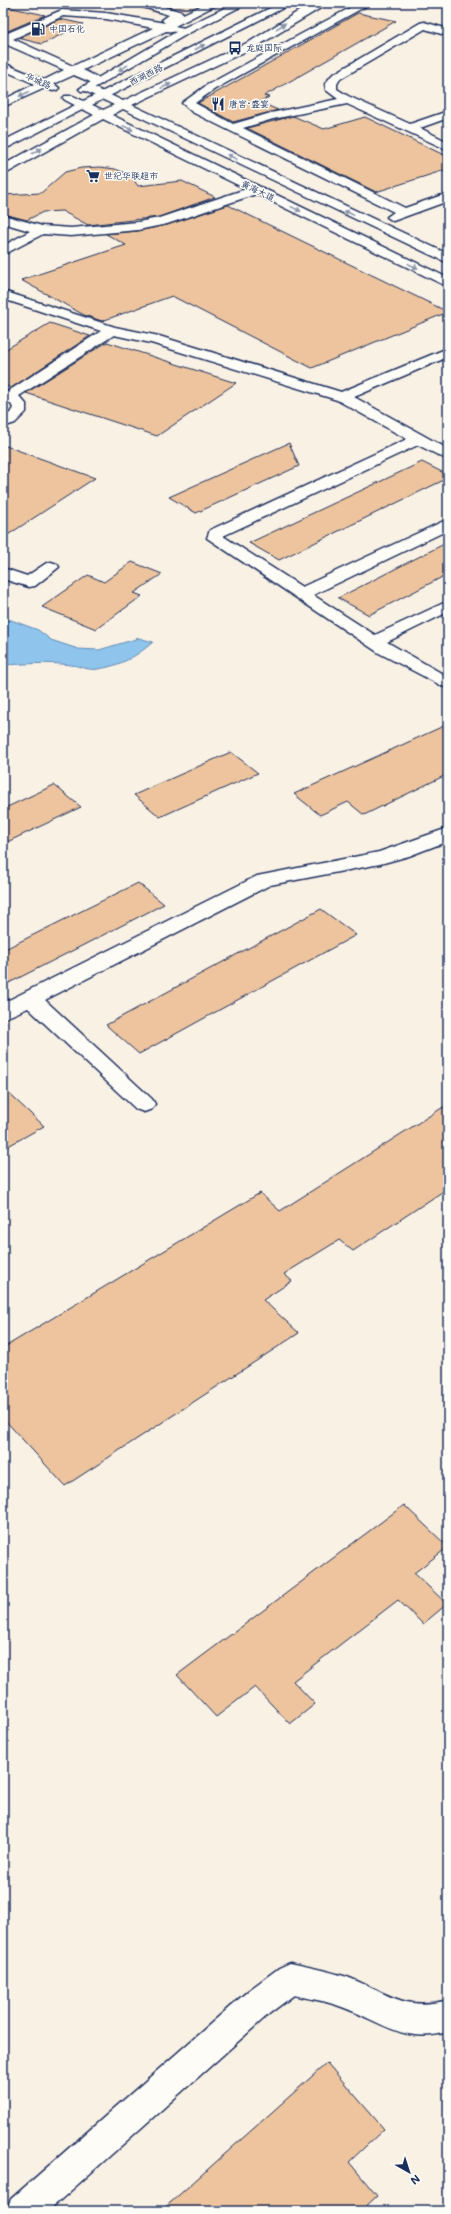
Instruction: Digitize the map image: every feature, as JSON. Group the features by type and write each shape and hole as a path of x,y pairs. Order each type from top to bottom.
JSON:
{"street":[{"path":"141,3 185,13 206,21"},
{"path":"177,3 185,13"},
{"path":"3,104 185,13 202,3"},
{"path":"185,13 215,3"},
{"name":"西湖西路","path":"56,104 100,82 185,32 243,3"},
{"name":"西湖西路","path":"3,146 288,3"},
{"path":"3,170 102,115 255,43 306,11 324,3"},
{"path":"363,4 211,87 192,98 188,103 196,110 405,212"},
{"path":"100,82 4,39 62,13 106,16 185,32"},
{"path":"448,33 424,24 336,77 331,84 332,90 349,100 448,146"},
{"name":"华城路","path":"3,66 70,97"},
{"name":"黄海大道","path":"87,88 103,97 448,259"},
{"name":"黄海大道","path":"70,97 102,115 448,283"},
{"path":"232,128 271,116 349,100"},
{"path":"410,128 448,114"},
{"path":"3,219 41,230 71,232 138,226 162,221 256,190"},
{"path":"374,224 448,197"},
{"path":"388,231 448,209"},
{"path":"3,251 41,230"},
{"path":"3,295 112,330 154,339 342,397 448,455"},
{"path":"6,396 112,330"},
{"path":"342,397 448,352"},
{"path":"3,423 18,415 20,410 20,405 16,400 6,396"},
{"path":"419,439 216,532 216,538 374,642 448,684"},
{"path":"301,594 448,524"},
{"path":"3,573 29,582 52,567"},
{"path":"374,642 448,606"},
{"path":"3,1012 264,880 301,871 349,866 400,854 448,834"},
{"path":"30,998 144,1104"},
{"path":"23,2211 259,2002 290,1979 333,1988 406,2020 436,2020 448,2016"}],"shaded area":[{"path":"123,3 209,3 191,11 163,15 154,14"}],"water":[{"path":"3,617 38,630 51,640 78,649 99,650 139,638 153,642 128,660 106,668 92,669 71,665 54,664 3,665"}],"building":[{"path":"3,6 45,15 3,33"},
{"path":"358,13 396,21 264,96 269,97 259,102 278,110 233,122 198,103"},
{"path":"60,19 83,24 42,44 18,38"},
{"path":"293,116 324,129 365,117 448,157 448,169 376,192 247,128"},
{"path":"100,167 115,169 130,175 138,186 182,181 215,197 159,217 88,225 62,211 43,212 27,220 3,214 3,195 41,193 65,172 81,168"},
{"path":"228,205 448,312 312,368 172,296 102,321 84,315 21,280 126,245 106,234 138,231 167,225"},
{"path":"50,323 90,336 11,388 3,385 3,351"},
{"path":"107,342 236,383 157,436 26,393"},
{"path":"289,443 299,466 196,513 169,497"},
{"path":"3,445 95,478 3,538"},
{"path":"422,462 448,475 448,478 279,560 249,543"},
{"path":"448,542 448,574 369,615 338,598"},
{"path":"132,562 162,574 134,593 142,596 96,629 42,607 88,575 104,582"},
{"path":"448,724 448,774 364,815 348,802 320,815 294,794"},
{"path":"231,752 258,773 160,817 134,795"},
{"path":"54,785 81,807 3,844 3,809"},
{"path":"138,883 164,904 3,986 3,950"},
{"path":"321,909 356,935 139,1054 106,1025"},
{"path":"3,1088 44,1126 3,1149"},
{"path":"448,1104 448,1188 353,1251 339,1240 284,1274 292,1281 263,1300 299,1333 65,1486 3,1418 3,1348 260,1193 280,1211"},
{"path":"404,1505 448,1547 414,1573 447,1604 423,1624 398,1600 293,1681 315,1704 290,1724 255,1687 216,1717 177,1675"},
{"path":"327,2063 384,2129 349,2162 377,2196 361,2211 161,2211"}],"place":[{"name":"中国石化","path":"38,29"},
{"name":"龙庭国际","path":"235,48"},
{"name":"唐宫·盛宴","path":"218,104"},
{"name":"世纪华联超市","path":"93,176"}]}
